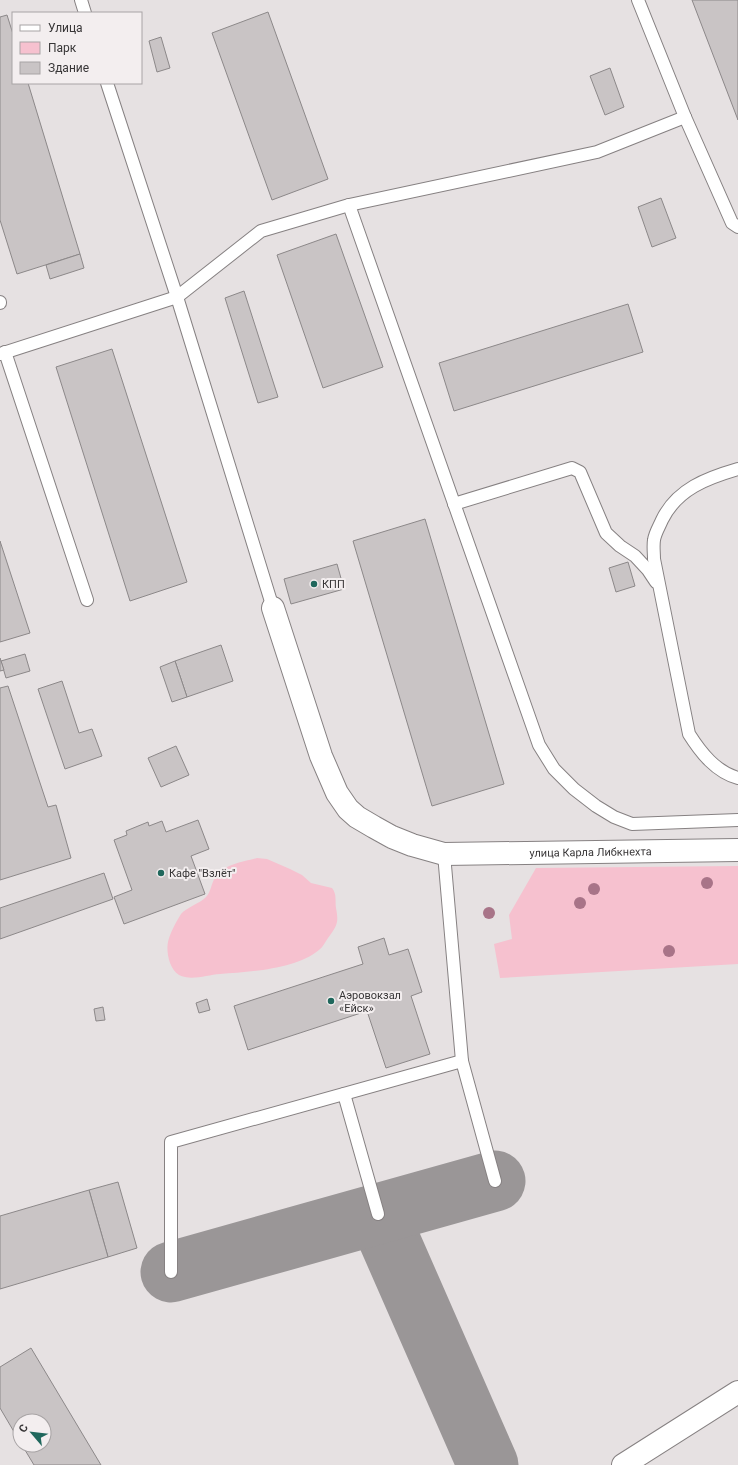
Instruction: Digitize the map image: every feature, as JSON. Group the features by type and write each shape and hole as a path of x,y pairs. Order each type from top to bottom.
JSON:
{"street":[{"name":"улица Карла Либкнехта","path":"273,608 318,749 337,793 348,809 357,817 392,837 412,845 444,854 738,850"},
{"path":"623,1465 738,1392"}],"lane":[{"path":"81,0 85,12"},
{"path":"638,0 685,117 732,223 738,227"},
{"path":"108,84 273,608"},
{"path":"87,600 3,353 176,297 261,231 349,205 597,152 685,117"},
{"path":"349,205 539,746 554,769 574,789 596,806 614,817 632,824 738,820"},
{"path":"454,504 572,468 580,472 606,532 620,546 640,561 648,570 661,590"},
{"path":"738,469 704,480 692,486 671,506 664,517 654,541 654,559 689,734 697,747 718,768 730,776 738,778"},
{"path":"444,854 462,1061 495,1181"},
{"path":"171,1272 171,1142 462,1061"},
{"path":"344,1094 378,1214"}],"green space":[{"path":"257,858 267,859 302,875 311,883 332,888 334,890 337,917 336,924 323,946 309,956 298,961 258,971 189,978 179,975 173,969 168,955 167,946 175,924 181,914 186,909 200,902 206,897 215,878 223,870 234,864"},
{"path":"738,866 738,964 500,978 494,944 512,939 509,915 536,868"}],"building":[{"path":"692,0 738,0 738,120"},
{"path":"268,12 328,179 272,200 212,33"},
{"path":"7,15 12,31 12,84 28,84 80,254 17,274 0,220 0,17"},
{"path":"161,37 170,68 157,72 149,41"},
{"path":"610,68 624,107 605,115 590,76"},
{"path":"661,198 676,238 652,247 638,207"},
{"path":"336,234 383,367 323,388 277,255"},
{"path":"80,254 84,268 50,279 46,265"},
{"path":"244,291 278,397 258,403 225,298"},
{"path":"628,304 643,352 454,411 439,363"},
{"path":"112,349 187,582 130,601 56,367"},
{"path":"425,519 504,784 432,806 353,541"},
{"path":"0,541 30,633 0,642"},
{"path":"628,562 635,586 616,592 609,568"},
{"name":"КПП","path":"337,564 344,589 291,604 284,579"},
{"path":"221,645 233,681 187,697 175,661"},
{"path":"25,654 30,671 6,678 1,661"},
{"path":"0,658 4,670 0,671"},
{"path":"175,661 187,697 172,702 160,667"},
{"path":"62,681 79,733 92,729 102,756 65,769 38,689"},
{"path":"8,686 48,807 56,805 71,858 0,880 0,688"},
{"path":"176,746 189,775 161,787 148,758"},
{"name":"Кафе \"Взлёт\"","path":"198,820 209,849 191,856 205,894 124,924 114,897 132,890 114,840 127,835 126,831 148,822 149,826 162,821 166,832"},
{"path":"104,873 113,899 0,939 0,908"},
{"name":"Аэровокзал «Ейск»","path":"384,938 389,955 408,949 422,992 411,996 430,1054 386,1068 367,1011 248,1050 234,1006 363,964 358,947"},
{"path":"207,999 210,1010 199,1013 196,1003"},
{"path":"103,1007 105,1020 96,1021 94,1009"},
{"path":"118,1182 137,1248 108,1257 89,1190"},
{"path":"89,1190 108,1257 0,1289 0,1216"},
{"path":"31,1348 101,1465 34,1465 27,1453 52,1453 52,1413 12,1413 12,1428 0,1408 0,1367"}],"taxiway":[{"path":"171,1272 495,1181"},
{"path":"378,1214 488,1465"}],"place":[{"name":"КПП","path":"314,584"},
{"name":"Кафе \"Взлёт\"","path":"161,873"},
{"name":"Аэровокзал «Ейск»","path":"331,1001"}]}
